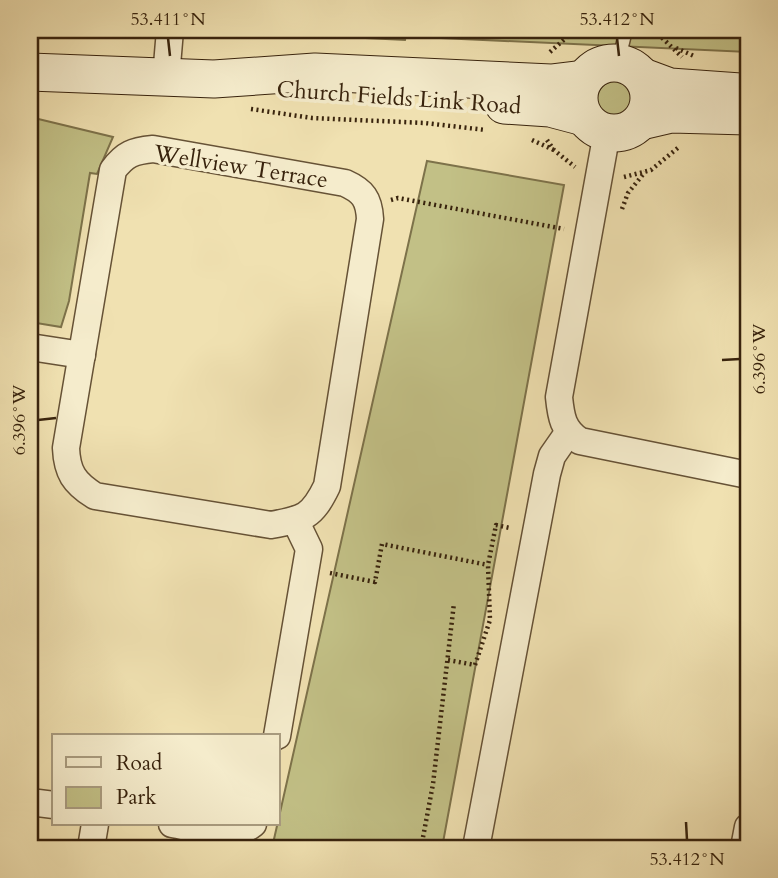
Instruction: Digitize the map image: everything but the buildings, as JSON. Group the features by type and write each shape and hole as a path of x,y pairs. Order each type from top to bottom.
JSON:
{"street":[{"path":"166,77 170,30"},
{"path":"629,57 599,65 584,79 578,94 595,124 559,397 563,422 568,433 592,444 748,475"},
{"path":"629,57 670,87 748,92"},
{"path":"629,57 649,100 641,121"},
{"name":"Church Fields Link Road","path":"30,72 214,79 315,72 551,83 584,79"},
{"name":"Church Fields Link Road","path":"214,79 315,96 551,108 595,124"},
{"path":"595,124 622,132 641,121 671,114 748,116"},
{"name":"Wellview Terrace","path":"295,520 271,525 95,496 78,485 67,467 65,448 113,170 123,157 136,150 153,149 345,183 360,190 369,203"},
{"path":"277,734 309,549 295,520 316,509 327,486 370,219 369,203"},
{"path":"30,347 82,355"},
{"path":"476,848 547,474 552,456 568,433"},
{"path":"30,802 52,805"},
{"path":"92,848 96,826"},
{"path":"185,826 223,832 250,826"},
{"path":"744,848 748,827"}],"path":[{"path":"657,31 676,47"},
{"path":"214,79 224,98 254,110 312,118 425,123 491,131"},
{"path":"523,137 554,150 570,164"},
{"path":"620,215 628,193 646,172 666,160 679,147"},
{"path":"614,178 646,172"},
{"path":"369,203 398,198 570,230"},
{"path":"448,660 475,665 490,620 488,565 496,525 522,531"},
{"path":"305,568 375,582 382,544 488,565"},
{"path":"421,848 433,783 454,603"}],"green space":[{"path":"204,30 407,30 405,40"},
{"path":"443,30 748,30 748,52 441,38"},
{"path":"615,81 628,86 633,99 628,112 615,117 602,112 597,99 602,86"},
{"path":"30,117 113,137 97,174 90,173 69,301 61,327 30,322"},
{"path":"427,161 564,185 442,848 272,848 277,826 280,826 280,813"}]}
